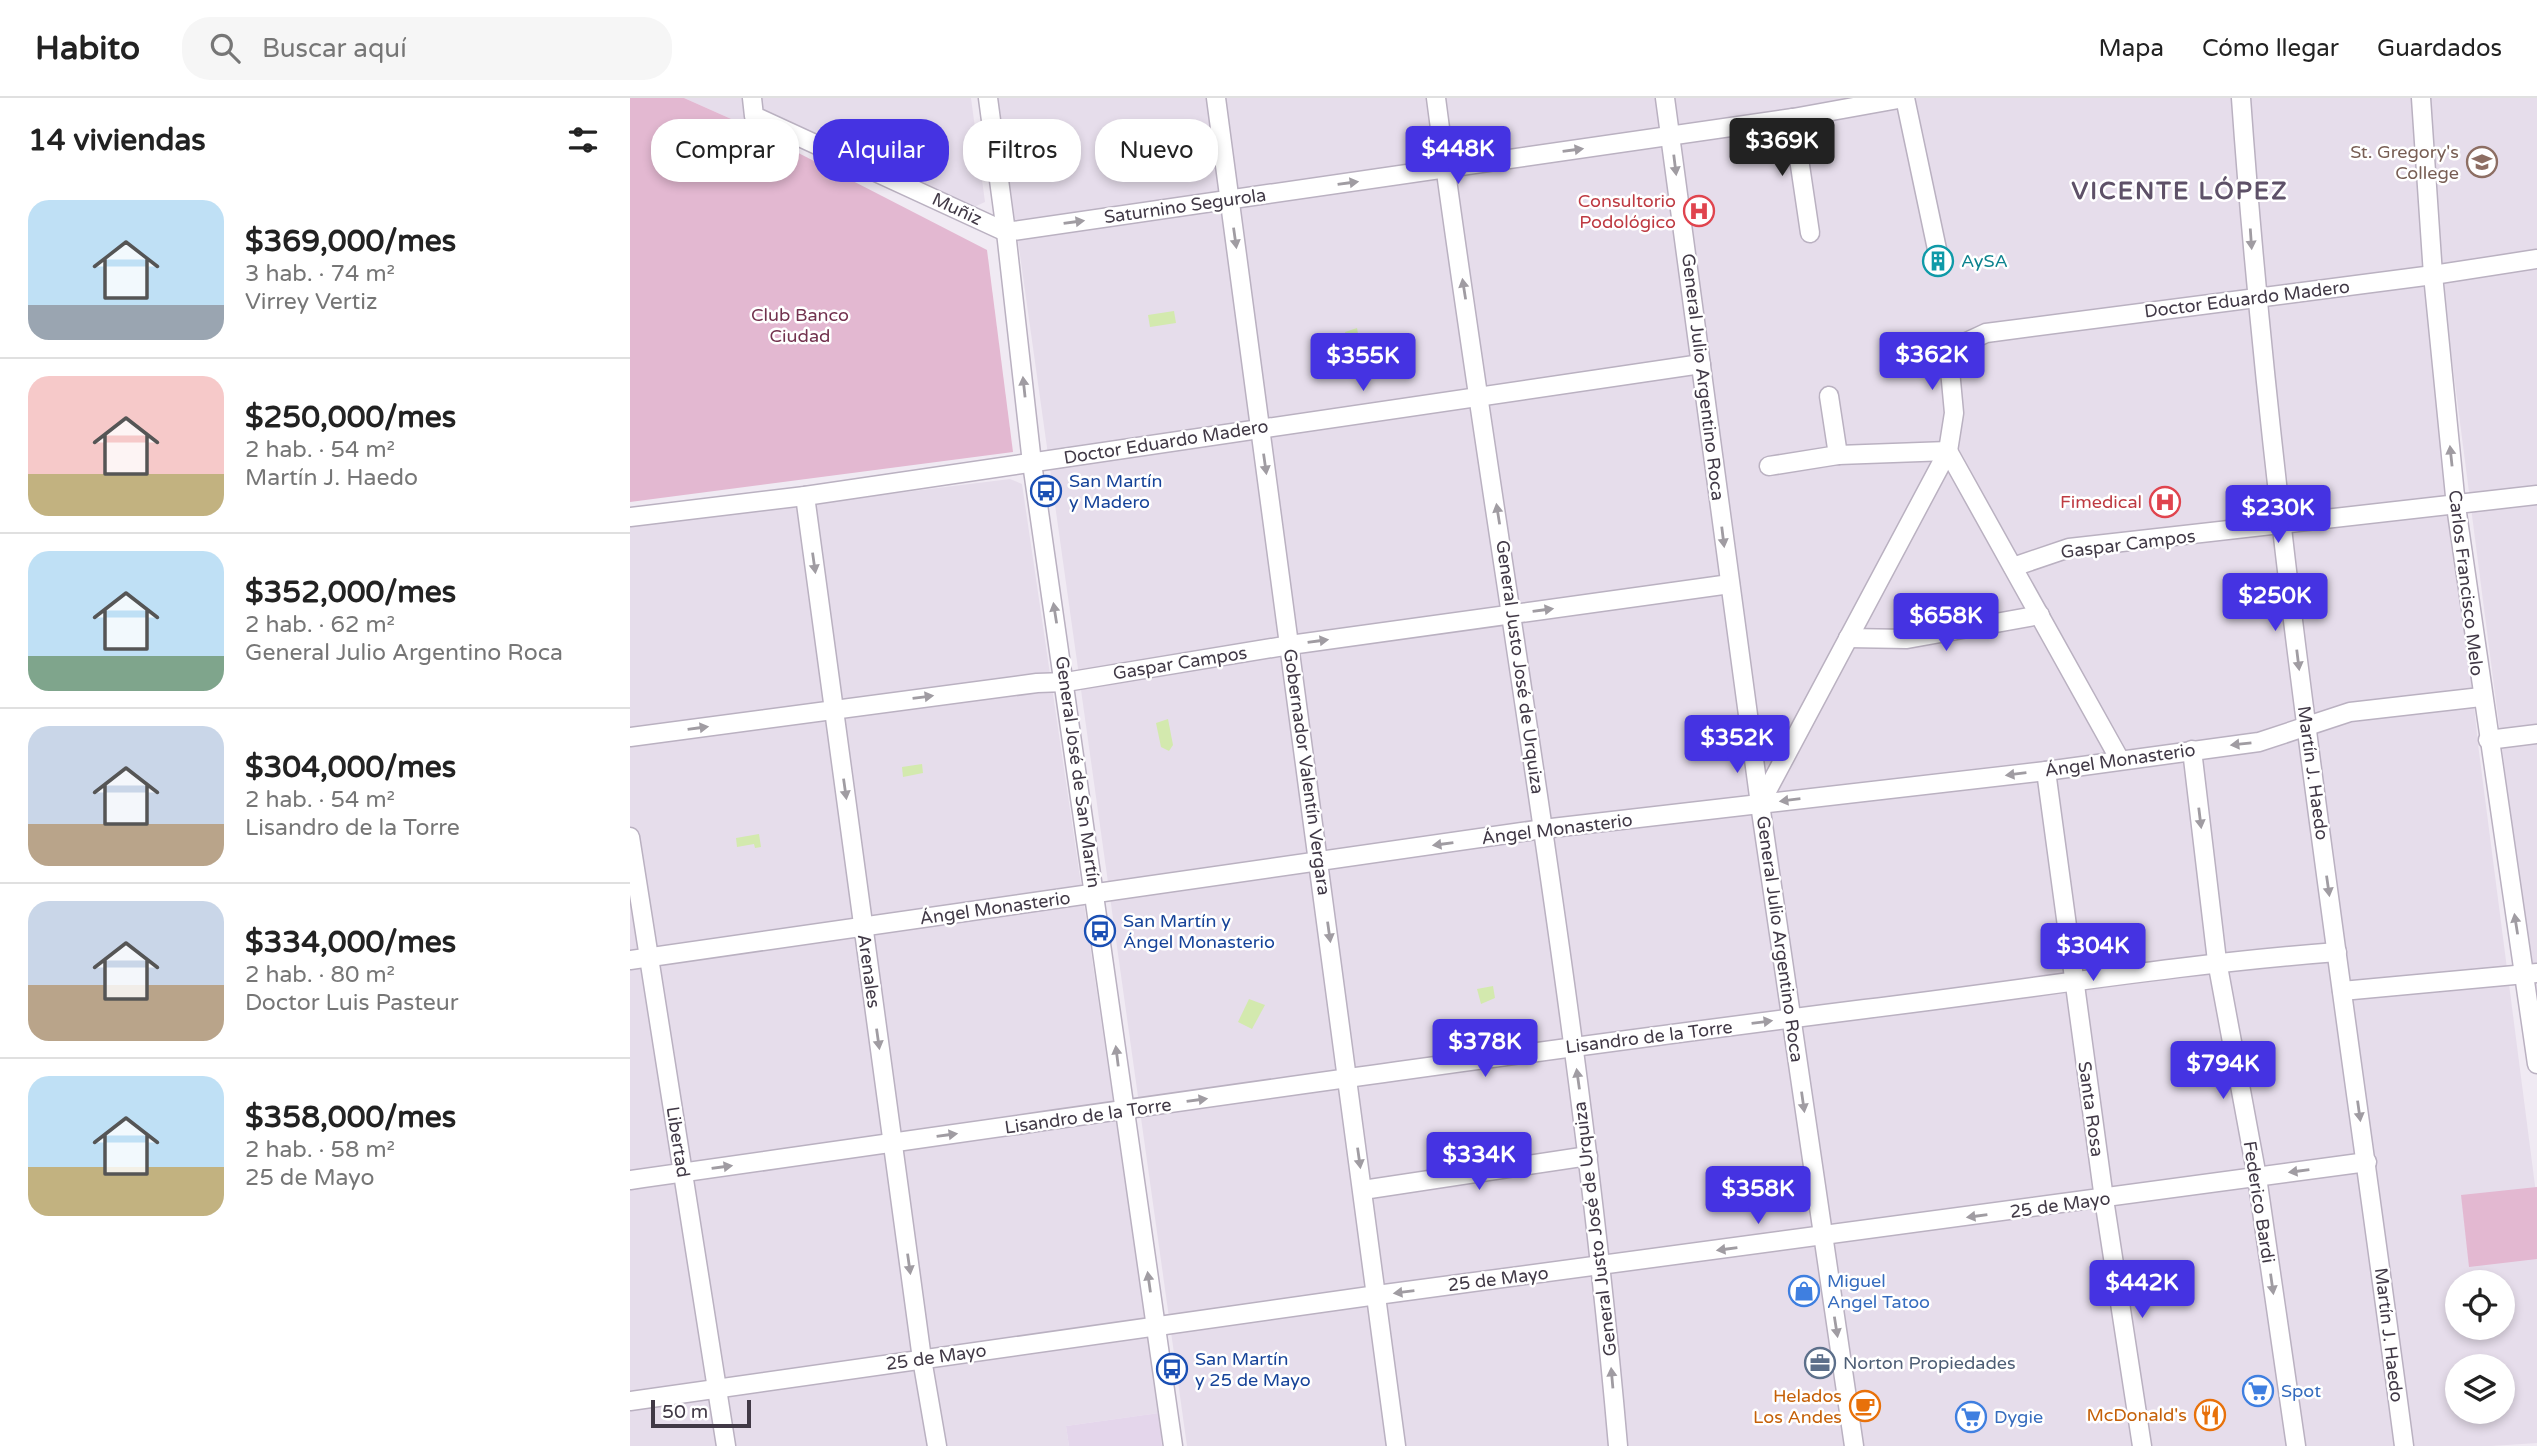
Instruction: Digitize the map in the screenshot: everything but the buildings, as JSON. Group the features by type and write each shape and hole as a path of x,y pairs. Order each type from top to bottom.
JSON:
{"street":[{"name":"General José de San Martín","path":"988,98 1032,463 1066,682 1173,1446"},
{"name":"Gobernador Valentín Vergara","path":"1216,98 1396,1446"},
{"name":"General Justo José de Urquiza","path":"1436,98 1513,614 1588,1156 1602,1266 1618,1446"},
{"name":"General Julio Argentino Roca","path":"1665,98 1760,804 1854,1446"},
{"name":"Saturnino Segurola","path":"1006,232 1793,118 1904,98"},
{"path":"1904,98 1938,254"},
{"name":"Martín J. Haedo","path":"2241,98 2255,298 2281,525 2404,1446"},
{"name":"Carlos Francisco Melo","path":"2421,98 2433,275 2456,506 2481,697 2531,973 2537,1064"},
{"name":"Muñiz","path":"753,107 1006,232"},
{"path":"1793,118 1811,233"},
{"name":"Doctor Eduardo Madero","path":"1948,451 1954,413 1950,370 1958,345 1986,333 2537,259"},
{"name":"Doctor Eduardo Madero","path":"630,517 805,496 1701,364"},
{"path":"1829,396 1838,455"},
{"path":"1769,466 1838,455 1948,451"},
{"path":"1948,451 2120,760"},
{"path":"1760,804 1948,451"},
{"name":"Gaspar Campos","path":"2013,567 2069,548 2537,495"},
{"name":"Arenales","path":"805,496 922,1359 937,1446"},
{"name":"Gaspar Campos","path":"630,737 1037,683 1066,682 1290,645 1730,584"},
{"path":"1848,638 1907,639 2040,615"},
{"name":"Ángel Monasterio","path":"630,960 1543,829 2046,771 2273,740 2370,709 2481,697"},
{"path":"2488,740 2537,734"},
{"name":"Federico Bardi","path":"2192,750 2217,961 2257,1177 2296,1446"},
{"name":"Santa Rosa","path":"2046,771 2104,1199 2142,1446"},
{"name":"Libertad","path":"630,837 726,1446"},
{"name":"Lisandro de la Torre","path":"630,1180 1573,1047 2074,983 2217,961 2337,952"},
{"path":"2342,991 2531,973"},
{"path":"1363,1190 1588,1156"},
{"name":"25 de Mayo","path":"630,1401 1377,1295 2104,1199 2367,1161"}],"shaded area":[{"path":"684,98 971,98 974,119 963,119 963,182 982,182 985,202 974,207 905,182 949,182 949,119 813,119 813,149 799,144 799,119 731,119"},
{"path":"998,98 2412,98 2478,744 2537,1201 2537,1443 2491,1446 1187,1446 1010,182 1081,182 1081,119 1001,119"},
{"path":"2431,98 2537,98 2537,1019 2442,283"},
{"path":"1174,311 1176,323 1150,327 1148,315"},
{"path":"1357,328 1362,357 1350,359 1345,332"},
{"path":"1010,479 1022,484 1159,1413 1066,1426 1069,1446 630,1446 630,526"},
{"path":"1168,719 1173,745 1169,751 1161,747 1156,723"},
{"path":"922,764 923,773 903,777 902,767"},
{"path":"759,834 761,847 755,848 754,844 737,847 736,838"},
{"path":"1493,986 1495,998 1481,1004 1477,989"},
{"path":"1249,999 1265,1005 1252,1029 1238,1022"},
{"path":"1159,1413 1162,1446 1069,1446 1066,1426"}],"green space":[{"name":"Club Banco Ciudad","path":"630,98 684,98 731,119 651,119 651,182 799,182 799,153 813,161 813,182 855,182 987,250 1013,452 630,502"},
{"path":"2537,1187 2537,1259 2469,1267 2461,1195"}],"place":[{"name":"St. Gregory's College","path":"2482,162"},
{"name":"Consultorio Podológico","path":"1699,211"},
{"name":"AySA","path":"1938,261"},
{"name":"San Martín y Madero","path":"1046,491"},
{"name":"Fimedical","path":"2165,502"},
{"name":"San Martín y Ángel Monasterio","path":"1100,931"},
{"name":"Miguel Angel Tatoo","path":"1804,1291"},
{"name":"Norton Propiedades","path":"1820,1363"},
{"name":"San Martín y 25 de Mayo","path":"1172,1369"},
{"name":"Spot","path":"2258,1391"},
{"name":"Helados Los Andes","path":"1865,1406"},
{"name":"McDonald's","path":"2210,1415"},
{"name":"Dygie","path":"1971,1417"}],"district":[{"name":"VICENTE LÓPEZ","path":"2180,191"}]}
